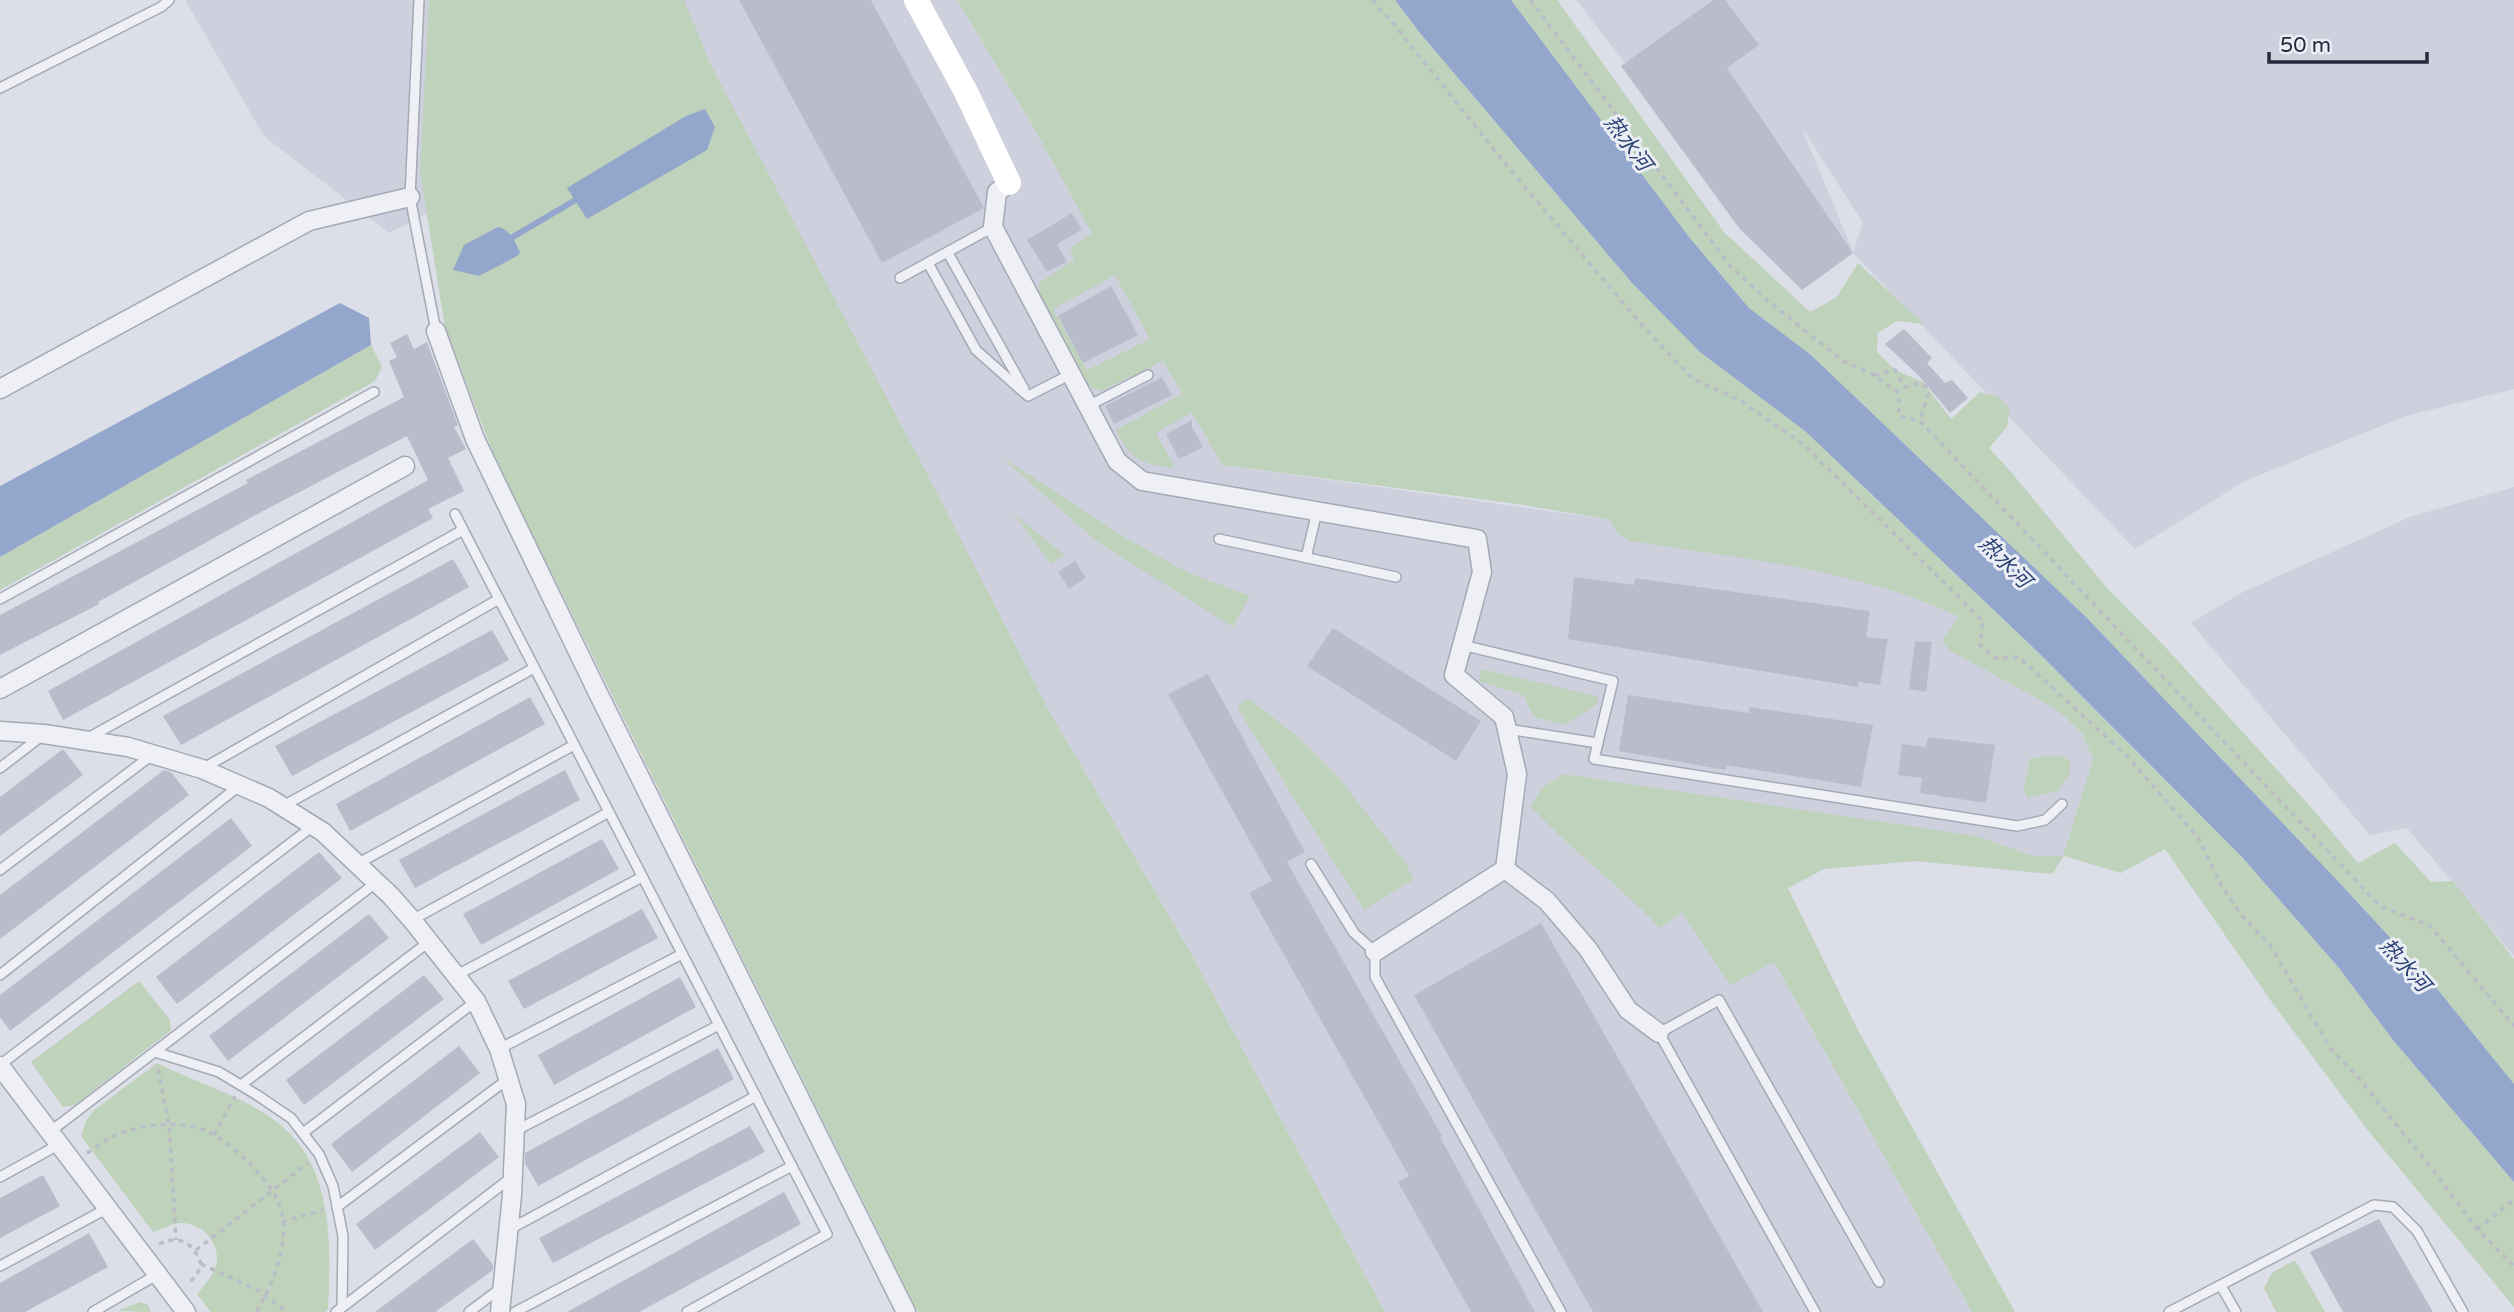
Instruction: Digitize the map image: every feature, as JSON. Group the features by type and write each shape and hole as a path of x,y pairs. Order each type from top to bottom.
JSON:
{"street":[{"path":"916,0 966,92 1009,183 997,192 993,228 1117,461 1142,481 1477,539 1482,572 1454,675 1504,717 1517,774 1505,869"},
{"path":"0,389 309,221 410,197"},
{"path":"436,331 475,439 602,702 906,1312"},
{"path":"0,690 405,466"},
{"path":"0,731 84,740 153,754 202,769 281,807 323,832 377,882 412,920 476,1001 499,1049 516,1104 513,1177 500,1312"},
{"path":"1375,952 1505,869"},
{"path":"1505,869 1548,901 1588,948 1628,1010 1659,1033"},
{"path":"0,1065 10,1084 74,1162 182,1308"}],"lane":[{"path":"0,88 161,7 169,0"},
{"path":"419,0 410,197 436,331"},
{"path":"900,278 993,228"},
{"path":"948,253 1028,396"},
{"path":"928,262 976,350 1028,396"},
{"path":"1028,396 1070,373"},
{"path":"1088,406 1149,375"},
{"path":"0,599 374,392"},
{"path":"1306,558 1317,511"},
{"path":"455,514 827,1234 687,1312"},
{"path":"84,740 463,530"},
{"path":"1219,539 1395,577"},
{"path":"202,769 499,600"},
{"path":"1462,645 1613,681 1594,759 2017,826 2045,820 2062,804"},
{"path":"281,807 534,668"},
{"path":"1507,729 1598,743"},
{"path":"0,768 44,734"},
{"path":"357,864 574,745"},
{"path":"0,870 153,754"},
{"path":"0,975 239,786"},
{"path":"412,920 609,812"},
{"path":"0,1065 314,826"},
{"path":"1311,864 1354,933 1375,952 1375,977 1561,1312"},
{"path":"457,975 642,877"},
{"path":"0,1177 55,1138 155,1052 377,882"},
{"path":"241,1085 430,941"},
{"path":"499,1049 682,954"},
{"path":"1815,1312 1659,1033 1719,1000 1879,1282"},
{"path":"303,1133 476,1001"},
{"path":"515,1131 719,1025"},
{"path":"155,1052 219,1072 241,1085 291,1118 319,1154 333,1186 343,1236 339,1310"},
{"path":"337,1207 508,1079"},
{"path":"508,1230 756,1096"},
{"path":"515,1312 792,1166"},
{"path":"339,1310 513,1177"},
{"path":"2169,1312 2374,1205 2393,1207 2417,1231 2463,1312"},
{"path":"0,1266 108,1208"},
{"path":"93,1312 158,1274"},
{"path":"2221,1286 2236,1312"},
{"path":"469,1312 502,1287"}],"path":[{"path":"1372,0 1508,167 1641,324 1693,379 1738,399 1803,444 1983,621 1980,645 1994,658 2019,657 2129,758 2199,839 2222,887 2243,917 2270,944 2330,1048 2357,1076 2477,1229 2514,1266"},
{"path":"1530,0 1732,268 1843,361 1874,375 1899,393 1899,416 1920,421 2380,906 2430,926 2514,1026"},
{"path":"1874,375 1895,370 1905,387 1918,383 1926,387 1928,394 1920,421"},
{"path":"155,1052 169,1124 176,1240"},
{"path":"214,1135 241,1085"},
{"path":"74,1162 115,1135 141,1126 169,1124 207,1130 235,1150 256,1170 272,1191 281,1210 279,1258 266,1295 256,1312"},
{"path":"196,1250 319,1154"},
{"path":"2477,1229 2514,1200"},
{"path":"282,1222 337,1207"},
{"path":"141,1252 168,1240 184,1240 196,1250 201,1265 182,1308"},
{"path":"201,1265 266,1295 288,1312"}],"shaded area":[{"path":"185,0 957,0 1035,130 1222,465 1612,520 1848,577 1925,601 1959,617 2082,733 2093,759 2063,856 2052,874 1915,861 1824,869 1787,888 1774,962 1972,1312 1385,1312 1188,948 1048,709 711,66 389,233 264,136"},
{"path":"1576,0 2514,0 2514,389 2406,416 2245,481 2135,549 1853,253 1802,290","holes":["1803,131 1804,131 1863,223 1853,252"]},
{"path":"2514,487 2514,956 2407,828 2370,835 2191,623 2243,592 2410,517"}],"green space":[{"path":"429,0 684,0 711,65 1048,709 1188,948 1385,1312 918,1312 496,461 445,327 420,172"},
{"path":"957,0 1395,0 1632,283 1700,352 1805,431 2040,654 2242,857 2339,968 2393,1040 2514,1182 2514,1307 2366,1128 2271,1001 2165,849 2121,873 2064,856 2052,874 1915,861 1824,869 1788,888 1857,1028 2015,1312 1972,1312 1774,962 1730,985 1682,913 1660,928 1531,807 1542,788 1563,774 1977,836 2033,856 2063,856 2093,759 2082,733 2056,709 1949,650 1942,641 1959,617 1880,587 1797,567 1630,541 1617,533 1611,520 1517,504 1222,465 1192,412 1156,433 1175,468 1146,463 1139,459 1127,448 1116,430 1182,394 1163,361 1101,391 1090,387 1038,293 1039,283 1074,260 1070,248 1092,233 1035,130","holes":["1115,275 1150,339 1087,370 1053,309"]},
{"path":"1511,0 1557,0 1724,232 1810,312 1837,297 1858,263 1924,324 1897,321 1878,333 1877,352 1895,370 1923,382 1951,419 1980,392 1998,397 2010,408 2007,427 1989,448 2107,588 2168,650 2310,806 2358,863 2395,843 2431,882 2453,881 2514,959 2514,1084 2434,985 2087,618 1811,355 1749,308 1689,237"},
{"path":"371,345 382,367 375,381 0,590 0,557"},
{"path":"999,455 1124,537 1187,572 1250,596 1233,627 1096,541"},
{"path":"1013,513 1065,555 1051,564"},
{"path":"1482,669 1599,697 1596,705 1564,725 1534,717 1523,695 1479,681"},
{"path":"1248,698 1299,738 1340,779 1407,865 1413,880 1364,910 1237,707"},
{"path":"2060,755 2070,761 2070,774 2057,791 2028,798 2024,789 2030,758"},
{"path":"139,981 170,1020 171,1030 75,1105 63,1107 31,1062"},
{"path":"157,1063 249,1104 277,1122 296,1140 319,1183 325,1208 329,1259 328,1309 324,1312 211,1312 197,1294 212,1274 217,1262 217,1254 210,1238 197,1226 179,1223 153,1232 81,1136 93,1111"},
{"path":"2295,1260 2325,1312 2276,1312 2264,1288 2272,1273"},
{"path":"140,1302 148,1305 151,1312 118,1311"}],"water":[{"name":"热水河","path":"1395,0 1511,0 1689,237 1749,308 1811,355 2087,618 2434,985 2514,1084 2514,1182 2393,1040 2339,968 2242,857 2040,654 1805,431 1700,352 1632,283"},
{"path":"705,109 715,127 707,150 587,219 567,188 686,116"},
{"path":"498,227 506,230 512,237 520,253 517,256 479,276 453,270 464,245"},
{"path":"340,303 369,318 371,345 0,557 0,486"}],"building":[{"path":"739,0 871,0 984,208 882,263"},
{"path":"1713,0 1725,0 1759,45 1727,68 1853,253 1802,290 1739,228 1621,66"},
{"path":"1072,213 1082,230 1057,244 1067,262 1047,272 1027,240"},
{"path":"1111,286 1138,335 1083,363 1058,316"},
{"path":"1904,329 1932,358 1927,363 1945,383 1952,380 1968,398 1950,413 1918,375 1885,344"},
{"path":"407,334 414,349 427,342 458,425 454,427 466,449 448,458 464,491 428,509 433,518 63,720 48,691 428,480 407,436 263,511 98,602 99,604 0,655 0,615 404,397 389,361 397,357 390,343"},
{"path":"1162,377 1172,395 1114,424 1105,406"},
{"path":"1192,420 1192,427 1203,447 1179,459 1166,434"},
{"path":"453,559 469,587 181,745 163,716"},
{"path":"1075,561 1086,578 1069,589 1058,572"},
{"path":"1574,577 1634,585 1635,578 1870,611 1866,637 1888,639 1880,685 1859,682 1858,687 1568,639"},
{"path":"1333,628 1481,721 1456,761 1307,666"},
{"path":"492,630 509,660 292,776 275,746"},
{"path":"1915,641 1932,642 1926,692 1909,689"},
{"path":"1208,674 1305,852 1287,862 1442,1136 1440,1137 1535,1312 1471,1312 1398,1182 1409,1176 1249,893 1272,881 1168,694"},
{"path":"1628,695 1749,713 1749,707 1873,725 1861,787 1726,765 1726,770 1619,751"},
{"path":"530,697 545,724 350,831 336,804"},
{"path":"1928,737 1995,745 1986,803 1920,793 1922,778 1898,775 1902,744 1926,747"},
{"path":"63,749 83,775 0,836 0,797"},
{"path":"164,770 171,772 189,795 0,939 0,895"},
{"path":"565,770 580,800 415,888 399,860"},
{"path":"231,818 252,846 10,1031 0,1017 0,995"},
{"path":"602,839 619,869 481,945 463,914"},
{"path":"319,852 342,878 177,1004 156,977"},
{"path":"642,909 658,938 524,1009 508,981"},
{"path":"369,914 389,938 228,1061 209,1036"},
{"path":"1541,923 1763,1312 1593,1312 1414,995"},
{"path":"424,975 444,999 304,1105 286,1080"},
{"path":"680,977 696,1007 554,1085 538,1055"},
{"path":"459,1046 480,1073 352,1172 331,1144"},
{"path":"718,1048 734,1079 538,1186 525,1163 525,1153"},
{"path":"750,1126 765,1152 553,1263 539,1238"},
{"path":"480,1132 499,1157 375,1250 356,1224"},
{"path":"43,1175 60,1206 0,1238 0,1198"},
{"path":"784,1192 801,1224 639,1312 567,1312"},
{"path":"2379,1219 2433,1312 2343,1312 2310,1252"},
{"path":"89,1233 108,1267 25,1312 0,1312 0,1283"},
{"path":"473,1239 493,1265 493,1270 435,1312 375,1312"}],"waterway":[{"path":"504,242 579,198"}]}
